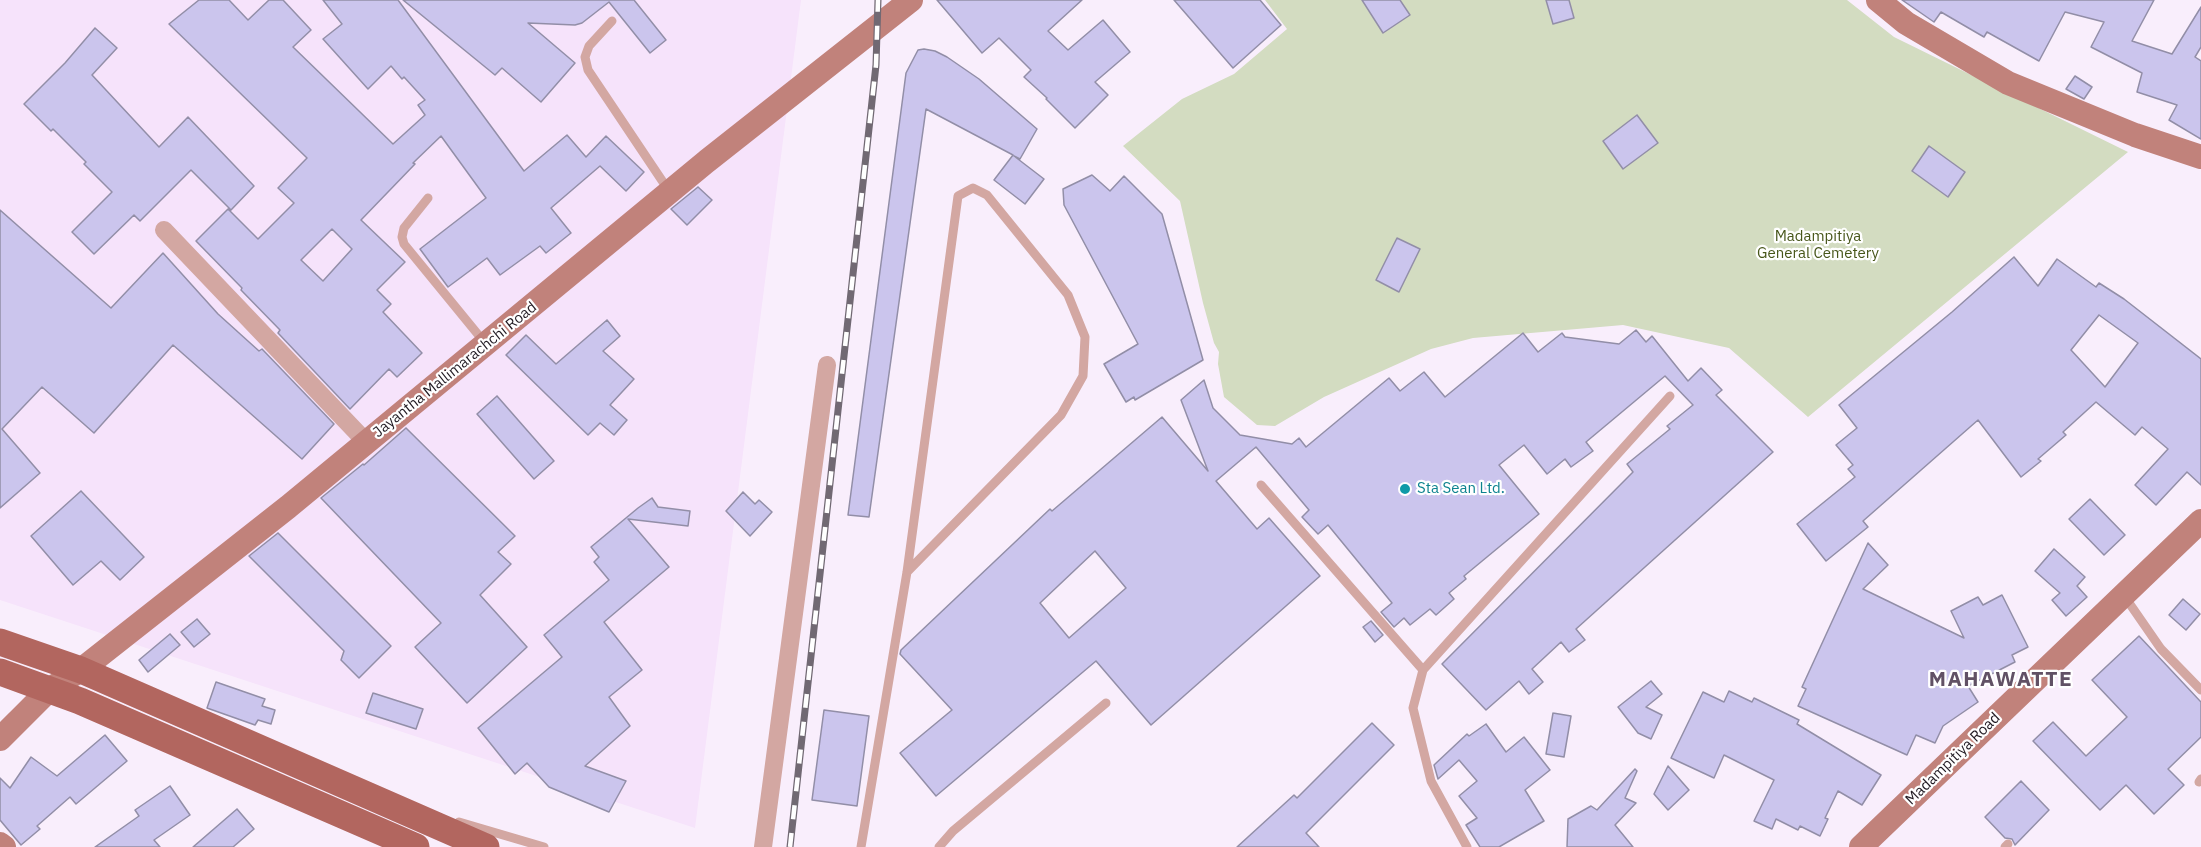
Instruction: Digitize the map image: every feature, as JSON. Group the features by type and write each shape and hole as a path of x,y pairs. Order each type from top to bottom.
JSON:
{"main road":[{"path":"0,642 81,670 486,847"},
{"path":"0,672 50,689 416,847"},
{"path":"298,796 308,770"}],"street":[{"name":"Jayantha Mallimarachchi Road","path":"0,739 50,689 81,670 162,608 367,443 826,65 911,0"},
{"path":"1878,0 1906,23 2008,83 2135,135 2201,157"},
{"path":"164,230 367,443"},
{"path":"763,847 827,364"},
{"name":"Madampitiya Road","path":"1861,847 2201,521"},
{"path":"0,844 4,847"}],"lane":[{"path":"612,21 589,46 585,57 588,70 670,192"},
{"path":"861,847 907,572 958,196 974,188 987,195 1068,295 1085,337 1083,376 1061,415 907,572"},
{"path":"428,198 404,228 402,237 404,244 486,345"},
{"path":"1467,847 1431,781 1413,708 1424,670 1670,396"},
{"path":"1261,485 1424,670"},
{"path":"2123,595 2161,649 2201,690"},
{"path":"939,847 953,831 1106,703"},
{"path":"376,800 544,847"}],"shaded area":[{"path":"0,0 801,0 695,828 0,600"}],"green space":[{"name":"Madampitiya General Cemetery","path":"1265,0 1847,0 1894,37 2128,152 1808,417 1729,348 1623,325 1473,338 1431,349 1324,397 1275,426 1257,425 1224,397 1218,364 1219,352 1214,343 1203,303 1180,201 1123,146 1182,99 1234,74 1287,29"}],"building":[{"path":"199,0 229,0 248,20 269,0 283,0 311,30 293,47 393,144 425,115 418,105 425,100 391,66 368,89 323,39 342,24 323,0 398,0 524,171 567,135 586,157 606,136 644,172 626,191 600,166 551,208 571,233 546,253 540,246 500,275 487,258 448,287 420,249 486,198 441,136 361,220 405,262 377,290 391,304 383,312 422,353 397,377 389,369 350,409 278,333 280,330 241,290 242,288 196,241 228,209 258,239 294,203 278,188 307,158 169,24","holes":["332,229 352,249 323,281 301,260"]},
{"path":"403,0 634,0 666,40 650,53 609,2 582,23 575,25 528,23 575,63 541,102 502,68 495,75"},
{"path":"937,0 1082,0 1048,31 1068,50 1103,20 1130,52 1095,82 1108,95 1075,128 1024,77 1031,70 999,38 982,53"},
{"path":"1174,0 1260,0 1281,25 1233,68"},
{"path":"1362,0 1400,0 1410,15 1383,33"},
{"path":"1546,0 1569,0 1574,18 1553,24"},
{"path":"1902,0 2154,0 2132,41 2172,54 2201,7 2201,47 2195,57 2201,61 2201,139 2169,120 2177,105 2137,92 2142,73 2091,47 2104,22 2065,12 2039,61 1987,32 1984,37 1941,12 1934,22"},
{"path":"95,28 117,48 92,75 159,147 188,117 254,186 231,210 191,170 140,221 134,215 94,254 72,232 112,192 53,129 51,131 24,104 65,63"},
{"path":"924,49 947,57 979,79 1037,129 1020,159 1014,156 1044,179 1025,204 994,180 1013,155 926,109 869,517 848,515 906,73 918,50"},
{"path":"2075,76 2092,87 2084,99 2066,89"},
{"path":"1637,115 1658,143 1623,169 1603,141"},
{"path":"1929,146 1965,172 1948,197 1912,171"},
{"path":"1092,175 1110,191 1124,176 1162,214 1203,360 1135,400 1134,397 1126,402 1104,364 1138,344 1064,205 1063,189"},
{"path":"698,187 712,200 687,225 671,209"},
{"path":"0,210 111,308 163,253 218,314 259,351 262,349 334,424 302,459 173,345 94,433 42,387 2,429 40,473 0,508"},
{"path":"1397,238 1420,249 1399,292 1376,280"},
{"path":"2014,257 2038,286 2057,259 2096,287 2099,283 2124,299 2201,359 2201,485 2187,472 2156,505 2135,485 2168,449 2142,427 2135,435 2096,402 2063,432 2066,435 2038,459 2041,461 2021,477 1978,420 1863,521 1868,527 1826,561 1797,524 1855,477 1848,469 1853,465 1836,445 1857,428 1839,405 1952,312","holes":["2099,315 2138,343 2105,387 2071,350"]},
{"path":"607,320 620,336 603,351 634,379 610,405 627,420 614,435 600,423 588,435 506,355 526,335 556,364"},
{"path":"1636,330 1646,342 1652,336 1688,381 1701,368 1722,390 1716,395 1773,452 1576,629 1585,640 1569,652 1561,642 1532,669 1543,682 1529,694 1519,681 1486,710 1442,664 1633,472 1627,464 1670,429 1667,426 1693,405 1665,376 1586,442 1593,451 1571,467 1565,459 1547,474 1524,445 1499,465 1539,514 1464,576 1466,579 1449,593 1454,599 1436,615 1430,609 1410,625 1404,618 1394,627 1381,612 1392,603 1328,525 1318,534 1302,517 1309,510 1256,447 1216,481 1257,529 1269,518 1320,576 1151,725 1096,661 936,796 900,753 952,710 900,654 901,650 1050,509 1052,511 1162,417 1208,471 1181,400 1204,380 1213,408 1240,435 1292,444 1299,438 1306,447 1389,378 1400,391 1424,372 1445,397 1523,333 1538,352 1562,333 1565,337 1619,344","holes":["1095,551 1126,588 1069,638 1040,603"]},
{"path":"497,396 554,461 534,479 477,414"},
{"path":"406,428 515,536 498,552 511,564 480,595 527,647 467,703 415,647 441,623 321,498 364,465"},
{"path":"81,491 144,557 120,580 101,561 73,585 31,536"},
{"path":"743,492 755,504 759,500 772,512 750,536 726,511"},
{"path":"652,498 658,507 690,511 688,526 628,519 669,567 604,622 642,670 609,697 630,726 585,766 626,781 609,812 549,787 527,763 515,774 478,728 562,657 544,635 609,580 594,562 599,557 591,547"},
{"path":"2090,499 2125,535 2104,555 2069,519"},
{"path":"278,533 391,646 359,678 341,660 344,651 249,556"},
{"path":"1868,543 1888,565 1863,589 1964,638 1951,611 1978,597 1983,605 2002,595 2028,647 2012,655 2015,662 1968,686 1978,702 1943,726 1935,743 1916,735 1907,755 1798,706 1806,689 1802,687"},
{"path":"2054,549 2085,577 2077,586 2087,597 2066,616 2052,600 2060,593 2035,571"},
{"path":"2183,599 2200,614 2186,630 2169,615"},
{"path":"197,619 210,634 194,647 181,632"},
{"path":"1371,621 1383,635 1375,642 1363,627"},
{"path":"170,634 180,645 148,672 139,660"},
{"path":"2139,636 2201,702 2201,737 2168,769 2184,785 2154,814 2126,785 2100,810 2033,741 2053,722 2086,756 2127,717 2092,680"},
{"path":"1651,681 1662,694 1646,707 1662,715 1651,739 1638,733 1618,707"},
{"path":"216,682 265,699 262,706 275,710 271,724 258,720 255,725 207,708"},
{"path":"1729,691 1752,702 1754,698 1799,720 1797,724 1881,775 1862,805 1838,791 1825,818 1828,819 1820,836 1800,826 1798,830 1776,819 1772,829 1754,821 1774,780 1724,755 1714,778 1671,758 1703,692 1724,702"},
{"path":"373,693 423,709 416,729 366,713"},
{"path":"824,710 869,716 857,806 812,800"},
{"path":"1553,713 1571,716 1564,757 1546,754"},
{"path":"1372,723 1394,745 1306,833 1319,847 1237,847 1294,795 1297,798"},
{"path":"1486,724 1506,752 1524,737 1550,770 1525,790 1544,821 1499,847 1480,847 1466,825 1477,818 1459,796 1477,781 1459,760 1438,779 1434,765 1467,734 1469,736"},
{"path":"105,735 127,761 76,804 70,797 37,826 40,829 21,845 0,820 0,778 10,788 31,757 57,776"},
{"path":"1668,766 1689,790 1668,810 1654,794"},
{"path":"1635,769 1637,771 1625,798 1636,803 1615,825 1633,847 1567,847 1568,819 1591,806 1597,810"},
{"path":"2021,781 2049,810 2015,845 2012,839 2005,838 1985,817"},
{"path":"170,786 190,815 154,840 160,847 95,847 139,816 135,810"},
{"path":"237,809 254,829 233,847 193,847"}],"railway":[{"path":"790,847 876,65 878,0"}],"place":[{"name":"Sta Sean Ltd.","path":"1405,489"}],"district":[{"name":"MAHAWATTE","path":"2001,680"}]}
